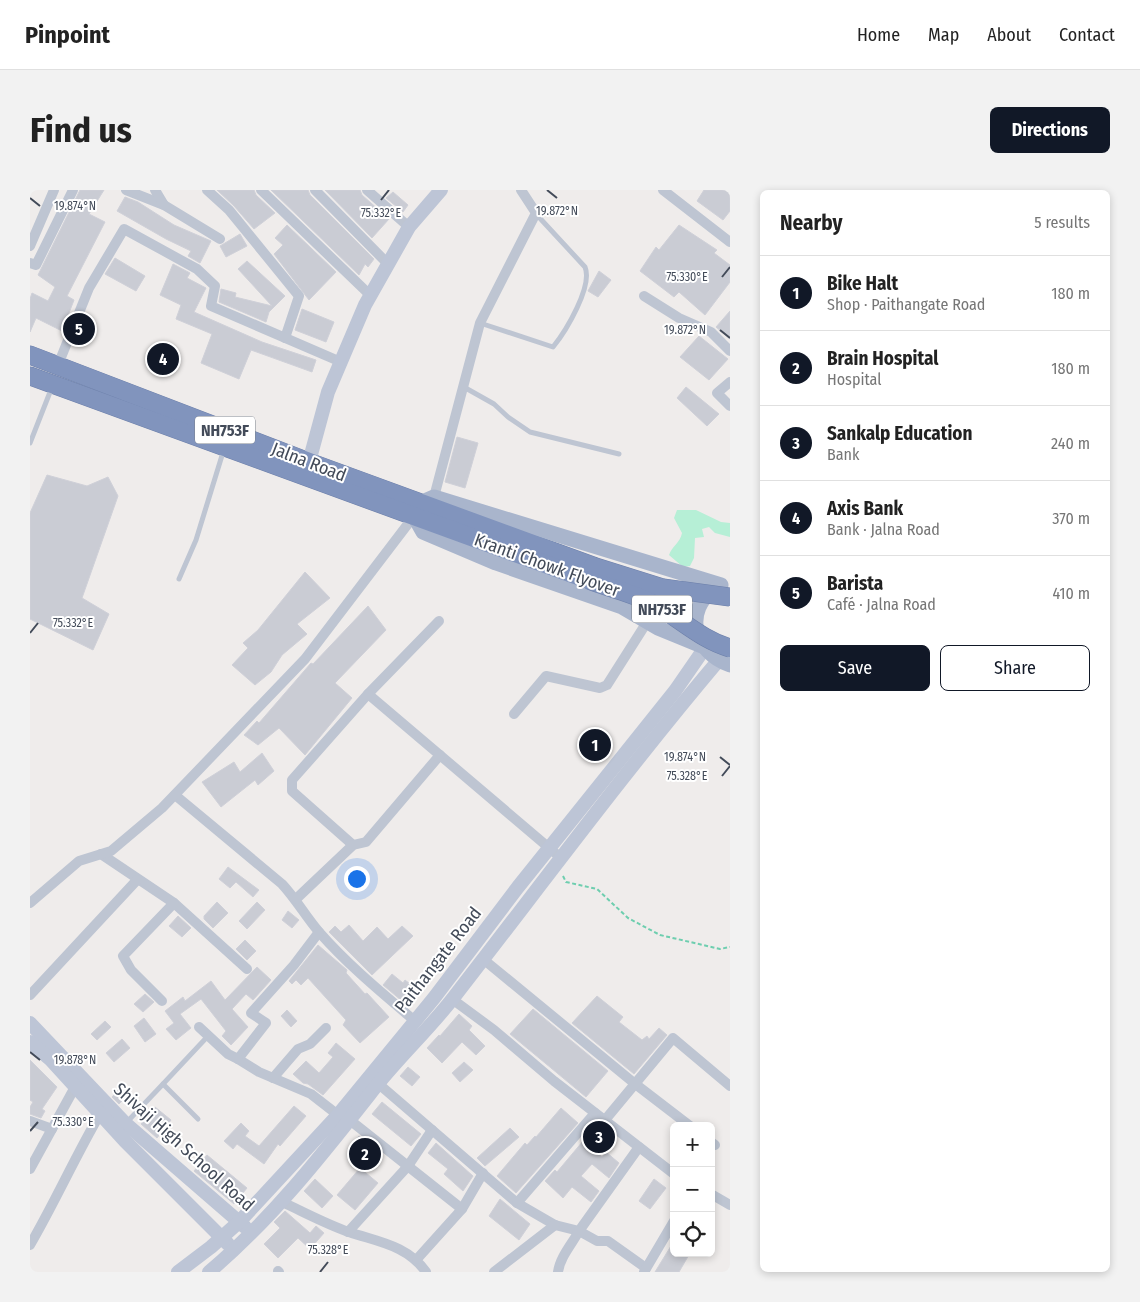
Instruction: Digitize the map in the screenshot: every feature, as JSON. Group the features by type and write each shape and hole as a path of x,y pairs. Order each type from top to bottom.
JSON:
{"highway":[{"name":"Jalna Road","path":"30,355 423,506"},
{"name":"Jalna Road","path":"30,376 224,446 423,506"},
{"name":"Kranti Chowk Flyover","path":"423,506 591,573 656,605 692,631 716,644 726,658"},
{"name":"Kranti Chowk Flyover","path":"591,573 664,588 727,588"}],"main road":[{"path":"726,658 647,622 622,607 496,563 423,532 423,506 727,588"},
{"path":"703,648 697,636 696,620 699,606 708,593 727,588"}],"street":[{"path":"30,246 54,190"},
{"path":"30,263 36,265 73,190"},
{"path":"126,190 164,205 220,239"},
{"path":"155,190 164,205"},
{"path":"207,190 229,210 299,296 284,338"},
{"path":"261,190 371,296"},
{"path":"315,190 389,265"},
{"path":"367,190 409,227"},
{"path":"30,903 78,861 111,851 175,795 305,659 423,506 480,322 536,213 521,190"},
{"path":"663,190 730,242"},
{"path":"309,462 328,392 371,296 409,227 436,192"},
{"path":"58,365 89,288 124,229 197,269 215,286 211,306 341,362"},
{"path":"644,296 679,318 711,332 730,351"},
{"path":"730,382 717,393 730,406"},
{"path":"353,845 292,791 292,780 368,694 439,621"},
{"path":"514,714 546,676 600,688 607,684 647,622"},
{"name":"Paithangate Road","path":"216,1270 282,1202 416,1021 675,691 703,648"},
{"name":"Paithangate Road","path":"374,1079 452,999 661,729 726,658"},
{"path":"368,694 550,848 559,860"},
{"path":"296,899 353,845 366,842 440,755"},
{"path":"175,795 282,884 296,899 319,932 372,984 416,1021"},
{"path":"101,854 137,880 174,903 247,969"},
{"path":"30,995 137,880"},
{"path":"162,1001 132,970 123,956 174,903"},
{"path":"238,1059 266,1023 252,1013 294,965 319,932"},
{"path":"482,960 685,1122"},
{"path":"452,999 494,1030 595,1113 670,1171"},
{"name":"Shivaji High School Road","path":"30,1023 125,1123 251,1234"},
{"path":"199,1027 228,1054 259,1072 311,1094 462,1209"},
{"path":"274,1078 298,1049 309,1044 326,1028"},
{"path":"605,1120 673,1038 730,1086"},
{"name":"Shivaji High School Road","path":"30,1042 234,1250"},
{"path":"374,1079 517,1203 555,1226 579,1231 597,1241 608,1242 645,1270 670,1228"},
{"path":"30,1169 75,1087"},
{"path":"517,1203 595,1113"},
{"path":"30,1245 100,1114"},
{"name":"Paithangate Road","path":"178,1272 239,1222 344,1118"},
{"path":"30,1121 52,1129"},
{"path":"348,1232 408,1166 432,1130"},
{"path":"558,1272 560,1260 639,1147"},
{"path":"417,1259 462,1209 483,1173"},
{"path":"715,1196 730,1205"},
{"path":"282,1202 348,1232 381,1240 417,1259 426,1272"},
{"path":"494,1272 555,1226"},
{"path":"210,1247 216,1270"},
{"path":"196,1256 216,1270"}],"lane":[{"path":"480,322 553,347 583,297 588,274 585,267 536,213"},
{"path":"30,444 53,384"},
{"path":"461,386 494,404 520,427 530,432 619,454"},
{"path":"179,579 196,540 224,446"},
{"path":"125,1123 208,1036"},
{"path":"163,1084 198,1118"}],"path":[{"path":"559,860 566,882 597,889 628,918 660,935 720,949 730,947"}],"green space":[{"path":"677,510 696,510 721,522 730,523 730,537 715,533 709,527 702,529 704,537 695,538 694,558 690,566 683,567 669,555 682,533 674,518"}],"building":[{"path":"80,190 104,190 89,214 105,222 67,296 74,300 62,331 36,318 30,332 30,299 32,293 48,301 55,287 38,275"},
{"path":"217,190 254,190 256,195 275,213 254,229"},
{"path":"271,190 308,190 310,195 374,259 368,267 365,264 359,275"},
{"path":"325,190 360,190 362,195 389,219 372,238"},
{"path":"704,190 730,190 730,211 723,220 697,201"},
{"path":"393,192 408,205 403,212 386,198"},
{"path":"125,197 138,202 174,225 211,241 200,263 188,256 191,251 117,211"},
{"path":"287,225 336,272 309,300 274,254 283,245 275,238"},
{"path":"679,225 717,250 714,253 730,265 730,282 705,315 679,292 674,297 640,271 656,247 659,250"},
{"path":"240,234 247,246 226,257 220,246"},
{"path":"115,258 145,276 136,291 105,274"},
{"path":"247,261 285,296 269,312 266,322 219,302 221,289 236,293 235,297 272,306 238,269"},
{"path":"173,264 190,273 187,278 206,288 194,312 262,342 316,360 312,372 251,350 239,379 201,363 212,334 176,319 181,305 160,295"},
{"path":"599,271 611,280 598,297 588,291"},
{"path":"302,309 334,322 326,342 295,330"},
{"path":"730,311 730,339 716,327"},
{"path":"699,336 728,359 709,380 680,357"},
{"path":"686,387 719,414 707,426 677,398"},
{"path":"457,437 478,443 465,488 445,482"},
{"path":"47,475 87,486 108,477 118,496 82,598 109,614 93,650 30,619 30,513"},
{"path":"305,572 330,598 297,624 307,634 282,655 271,672 255,685 232,665 248,648 243,643 258,630"},
{"path":"368,606 386,630 335,683 352,698 305,755 279,728 258,745 244,735 257,721 259,723 311,663 313,664"},
{"path":"262,753 274,771 258,785 255,780 221,807 202,782 234,762 240,772"},
{"path":"228,867 259,890 253,897 236,882 230,888 219,879"},
{"path":"217,902 228,913 213,928 204,919 204,916"},
{"path":"257,902 265,910 247,929 239,921"},
{"path":"288,911 299,920 292,928 282,920"},
{"path":"178,916 191,928 182,937 169,926"},
{"path":"349,925 363,941 377,927 388,939 402,926 413,936 372,975 329,932 335,926 341,932"},
{"path":"245,940 256,951 247,960 236,949"},
{"path":"318,945 347,970 346,973 389,1017 360,1043 343,1025 346,1020 308,978 301,985 296,980 292,984 289,981"},
{"path":"257,967 271,980 253,1000 246,994 232,1009 248,1027 231,1045 222,1036 226,1031 201,999 180,1014 191,1028 176,1040 166,1029 174,1023 165,1011 183,997 185,1001 211,981 225,1000"},
{"path":"392,974 403,983 405,980 414,987 402,1001 383,985"},
{"path":"145,994 154,1002 143,1012 134,1004"},
{"path":"597,996 623,1017 619,1022 642,1040 647,1036 649,1039 659,1028 667,1035 634,1074 572,1023"},
{"path":"533,1009 608,1071 586,1097 510,1034"},
{"path":"287,1010 297,1021 291,1027 281,1016"},
{"path":"459,1014 472,1026 469,1030 485,1046 476,1055 462,1042 442,1063 427,1048"},
{"path":"144,1018 156,1034 145,1042 134,1026"},
{"path":"105,1021 111,1027 97,1040 91,1034"},
{"path":"122,1039 130,1048 114,1062 106,1053"},
{"path":"336,1043 355,1059 323,1095 308,1084 303,1083 293,1074 306,1061 319,1073 333,1057 328,1053"},
{"path":"30,1060 57,1087 42,1109 45,1111 41,1118 30,1114 30,1107 33,1102 30,1100"},
{"path":"464,1062 473,1070 460,1082 452,1073"},
{"path":"408,1067 420,1077 412,1086 400,1076"},
{"path":"121,1087 129,1093 119,1104 112,1097"},
{"path":"382,1102 421,1134 411,1146 372,1114"},
{"path":"294,1106 306,1116 280,1146 278,1144 264,1164 237,1144 233,1149 224,1141 241,1123 249,1131 245,1136 259,1146"},
{"path":"155,1107 171,1120 157,1138 141,1124"},
{"path":"561,1108 578,1123 516,1193 497,1176 525,1143 527,1145 536,1137"},
{"path":"510,1128 519,1137 485,1166 477,1158"},
{"path":"359,1136 380,1155 368,1168 348,1149"},
{"path":"583,1141 602,1157 606,1152 619,1163 609,1178 592,1164 581,1176 599,1191 591,1202 572,1187 563,1198 545,1181 555,1170 557,1172"},
{"path":"436,1143 473,1176 463,1191 444,1174 448,1169 428,1153"},
{"path":"207,1155 247,1188 234,1204 194,1171"},
{"path":"360,1168 378,1183 355,1210 337,1195"},
{"path":"315,1179 333,1196 322,1208 304,1191"},
{"path":"654,1179 666,1188 650,1209 639,1201"},
{"path":"500,1199 530,1224 519,1240 489,1216"},
{"path":"285,1211 310,1233 316,1226 324,1233 310,1249 298,1238 278,1258 264,1244 280,1228 274,1222"},
{"path":"670,1248 670,1257 688,1257 679,1272 655,1272"}],"place":[{"name":"Barista","path":"79,329"},
{"name":"Axis Bank","path":"163,359"},
{"name":"Bike Halt","path":"595,745"},
{"name":"Sankalp Education","path":"599,1137"},
{"name":"Brain Hospital","path":"365,1154"}]}
